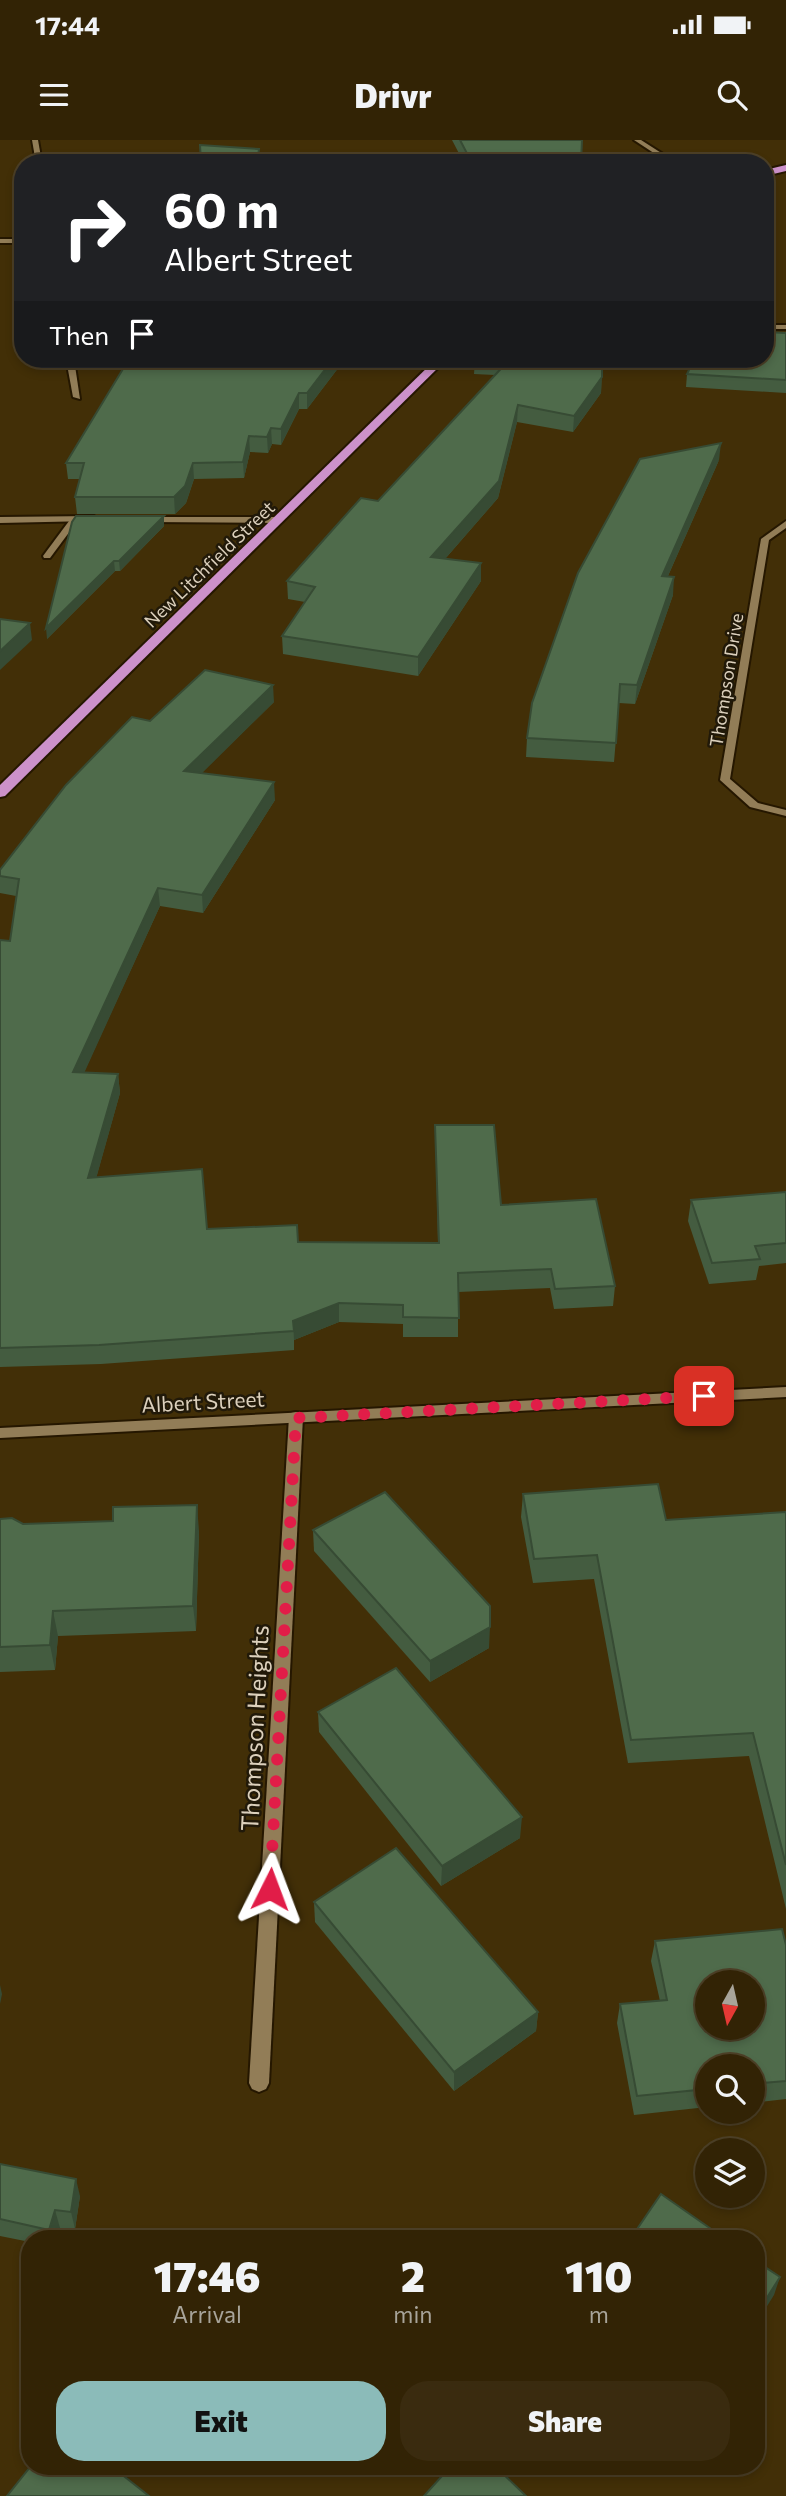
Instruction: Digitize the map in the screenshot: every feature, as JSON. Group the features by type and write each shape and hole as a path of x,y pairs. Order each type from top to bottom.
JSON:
{"highway":[{"name":"New Litchfield Street","path":"0,793 433,368"}],"street":[{"path":"637,140 660,154"},
{"path":"72,368 77,397"},
{"path":"0,520 106,518"},
{"path":"47,556 75,519"},
{"path":"132,519 278,520"},
{"name":"Thompson Drive","path":"786,524 765,539 725,780 754,805 786,813"},
{"name":"Albert Street","path":"0,1433 786,1392"},
{"name":"Thompson Heights","path":"259,2083 296,1418"}],"building":[{"path":"460,140 582,140 581,154 467,154"},
{"path":"200,145 259,149 258,154 200,154"},
{"path":"774,332 786,333 786,380 687,374 690,368 774,368"},
{"path":"124,368 326,368 307,393 299,393 281,429 271,428 267,437 249,436 243,462 193,463 185,486 174,497 75,497 84,463 66,463"},
{"path":"502,368 602,368 602,377 574,416 518,405 499,481 431,557 481,563 418,657 282,636 315,587 287,581 361,498 378,501"},
{"path":"721,443 662,576 674,577 637,685 620,684 616,743 527,738 532,703 578,573 640,459"},
{"path":"76,516 164,516 46,628 72,522"},
{"path":"0,619 30,623 0,651"},
{"path":"205,670 273,685 184,771 274,782 202,895 158,888 73,1072 118,1074 88,1178 202,1169 207,1229 297,1225 298,1242 439,1243 435,1125 494,1125 501,1205 596,1199 615,1286 555,1289 551,1269 458,1273 459,1318 403,1317 403,1305 339,1303 293,1321 294,1331 99,1345 0,1348 0,940 10,941 19,879 0,876 0,870 66,785 132,717 150,721"},
{"path":"786,1192 786,1243 755,1246 760,1259 712,1263 691,1200"},
{"path":"658,1484 666,1520 786,1512 786,1865 753,1733 631,1740 597,1555 534,1559 523,1494"},
{"path":"385,1492 490,1606 490,1627 430,1661 313,1530"},
{"path":"197,1505 193,1606 53,1611 50,1645 0,1647 0,1519 12,1518 23,1524 113,1521 113,1507"},
{"path":"396,1668 522,1817 442,1866 318,1712"},
{"path":"396,1848 538,2012 454,2072 314,1902"},
{"path":"782,1929 786,1945 786,2081 765,2083 765,2054 695,2054 695,2090 637,2096 620,2004 667,2000 655,1941"},
{"path":"0,2164 76,2179 71,2212 55,2210 49,2230 0,2219"},
{"path":"661,2194 713,2230 636,2230"},
{"path":"765,2267 780,2277 765,2301"},
{"path":"24,2475 122,2475 149,2496 7,2496"},
{"path":"443,2475 504,2475 526,2496 424,2496"}],"route":[{"path":"270,1889 296,1418 704,1396"}]}
